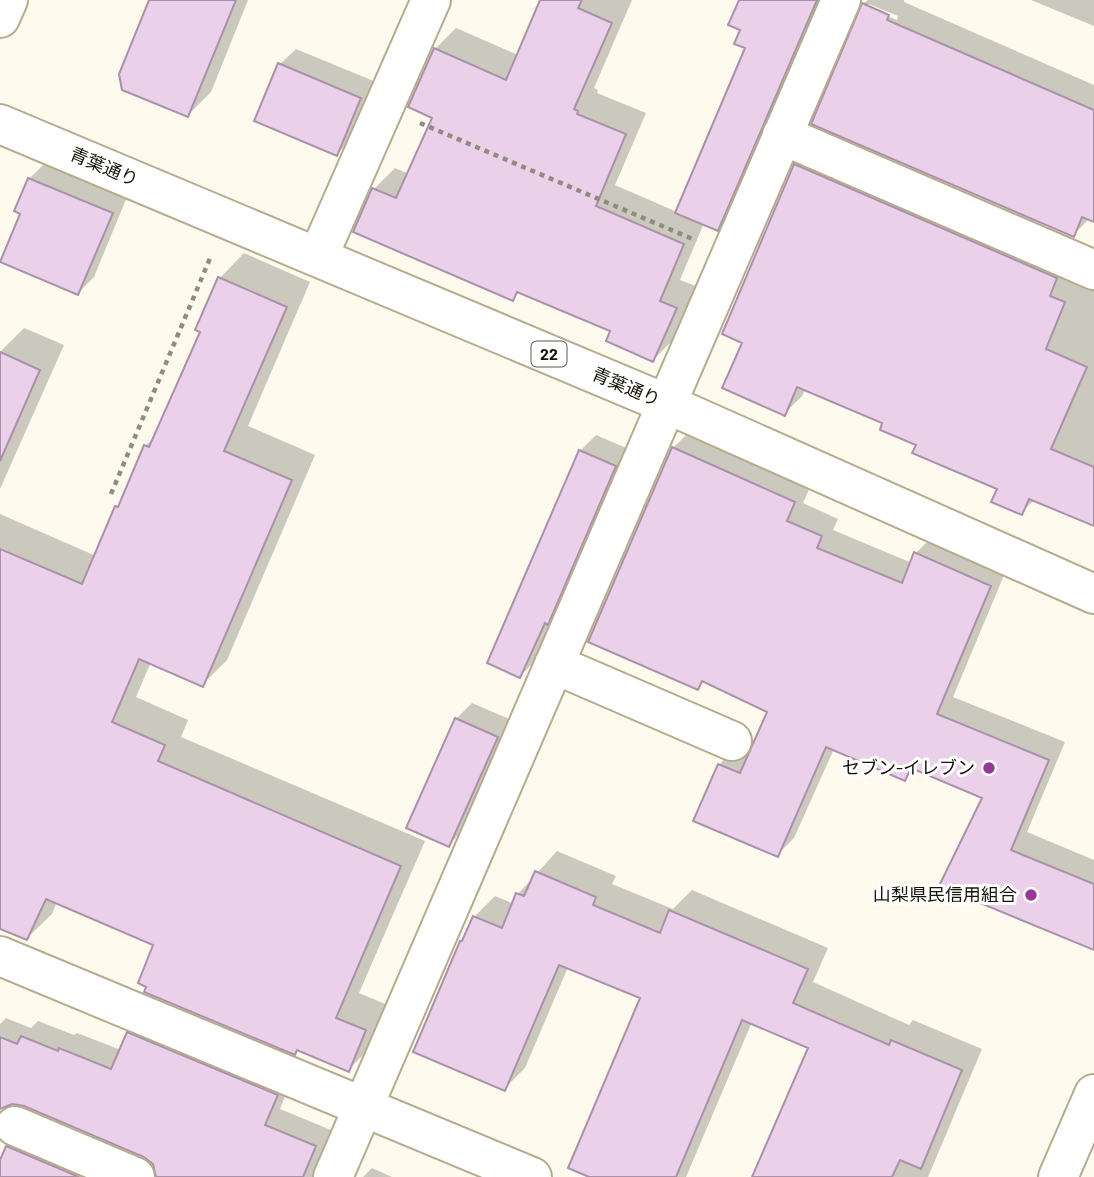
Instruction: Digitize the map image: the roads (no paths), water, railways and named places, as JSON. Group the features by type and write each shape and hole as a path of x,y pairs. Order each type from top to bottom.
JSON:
{"street":[{"path":"0,18 8,0"},
{"path":"318,257 431,0"},
{"path":"333,1177 841,0"},
{"name":"青葉通り","path":"0,124 667,404 1094,594"},
{"path":"782,135 1094,270"},
{"path":"554,664 732,741"},
{"path":"0,956 532,1177"},
{"path":"1058,1177 1094,1094"},
{"path":"15,1126 135,1177"}],"place":[{"name":"セブン-イレブン","path":"989,768"},
{"name":"山梨県民信用組合","path":"1031,895"}]}
